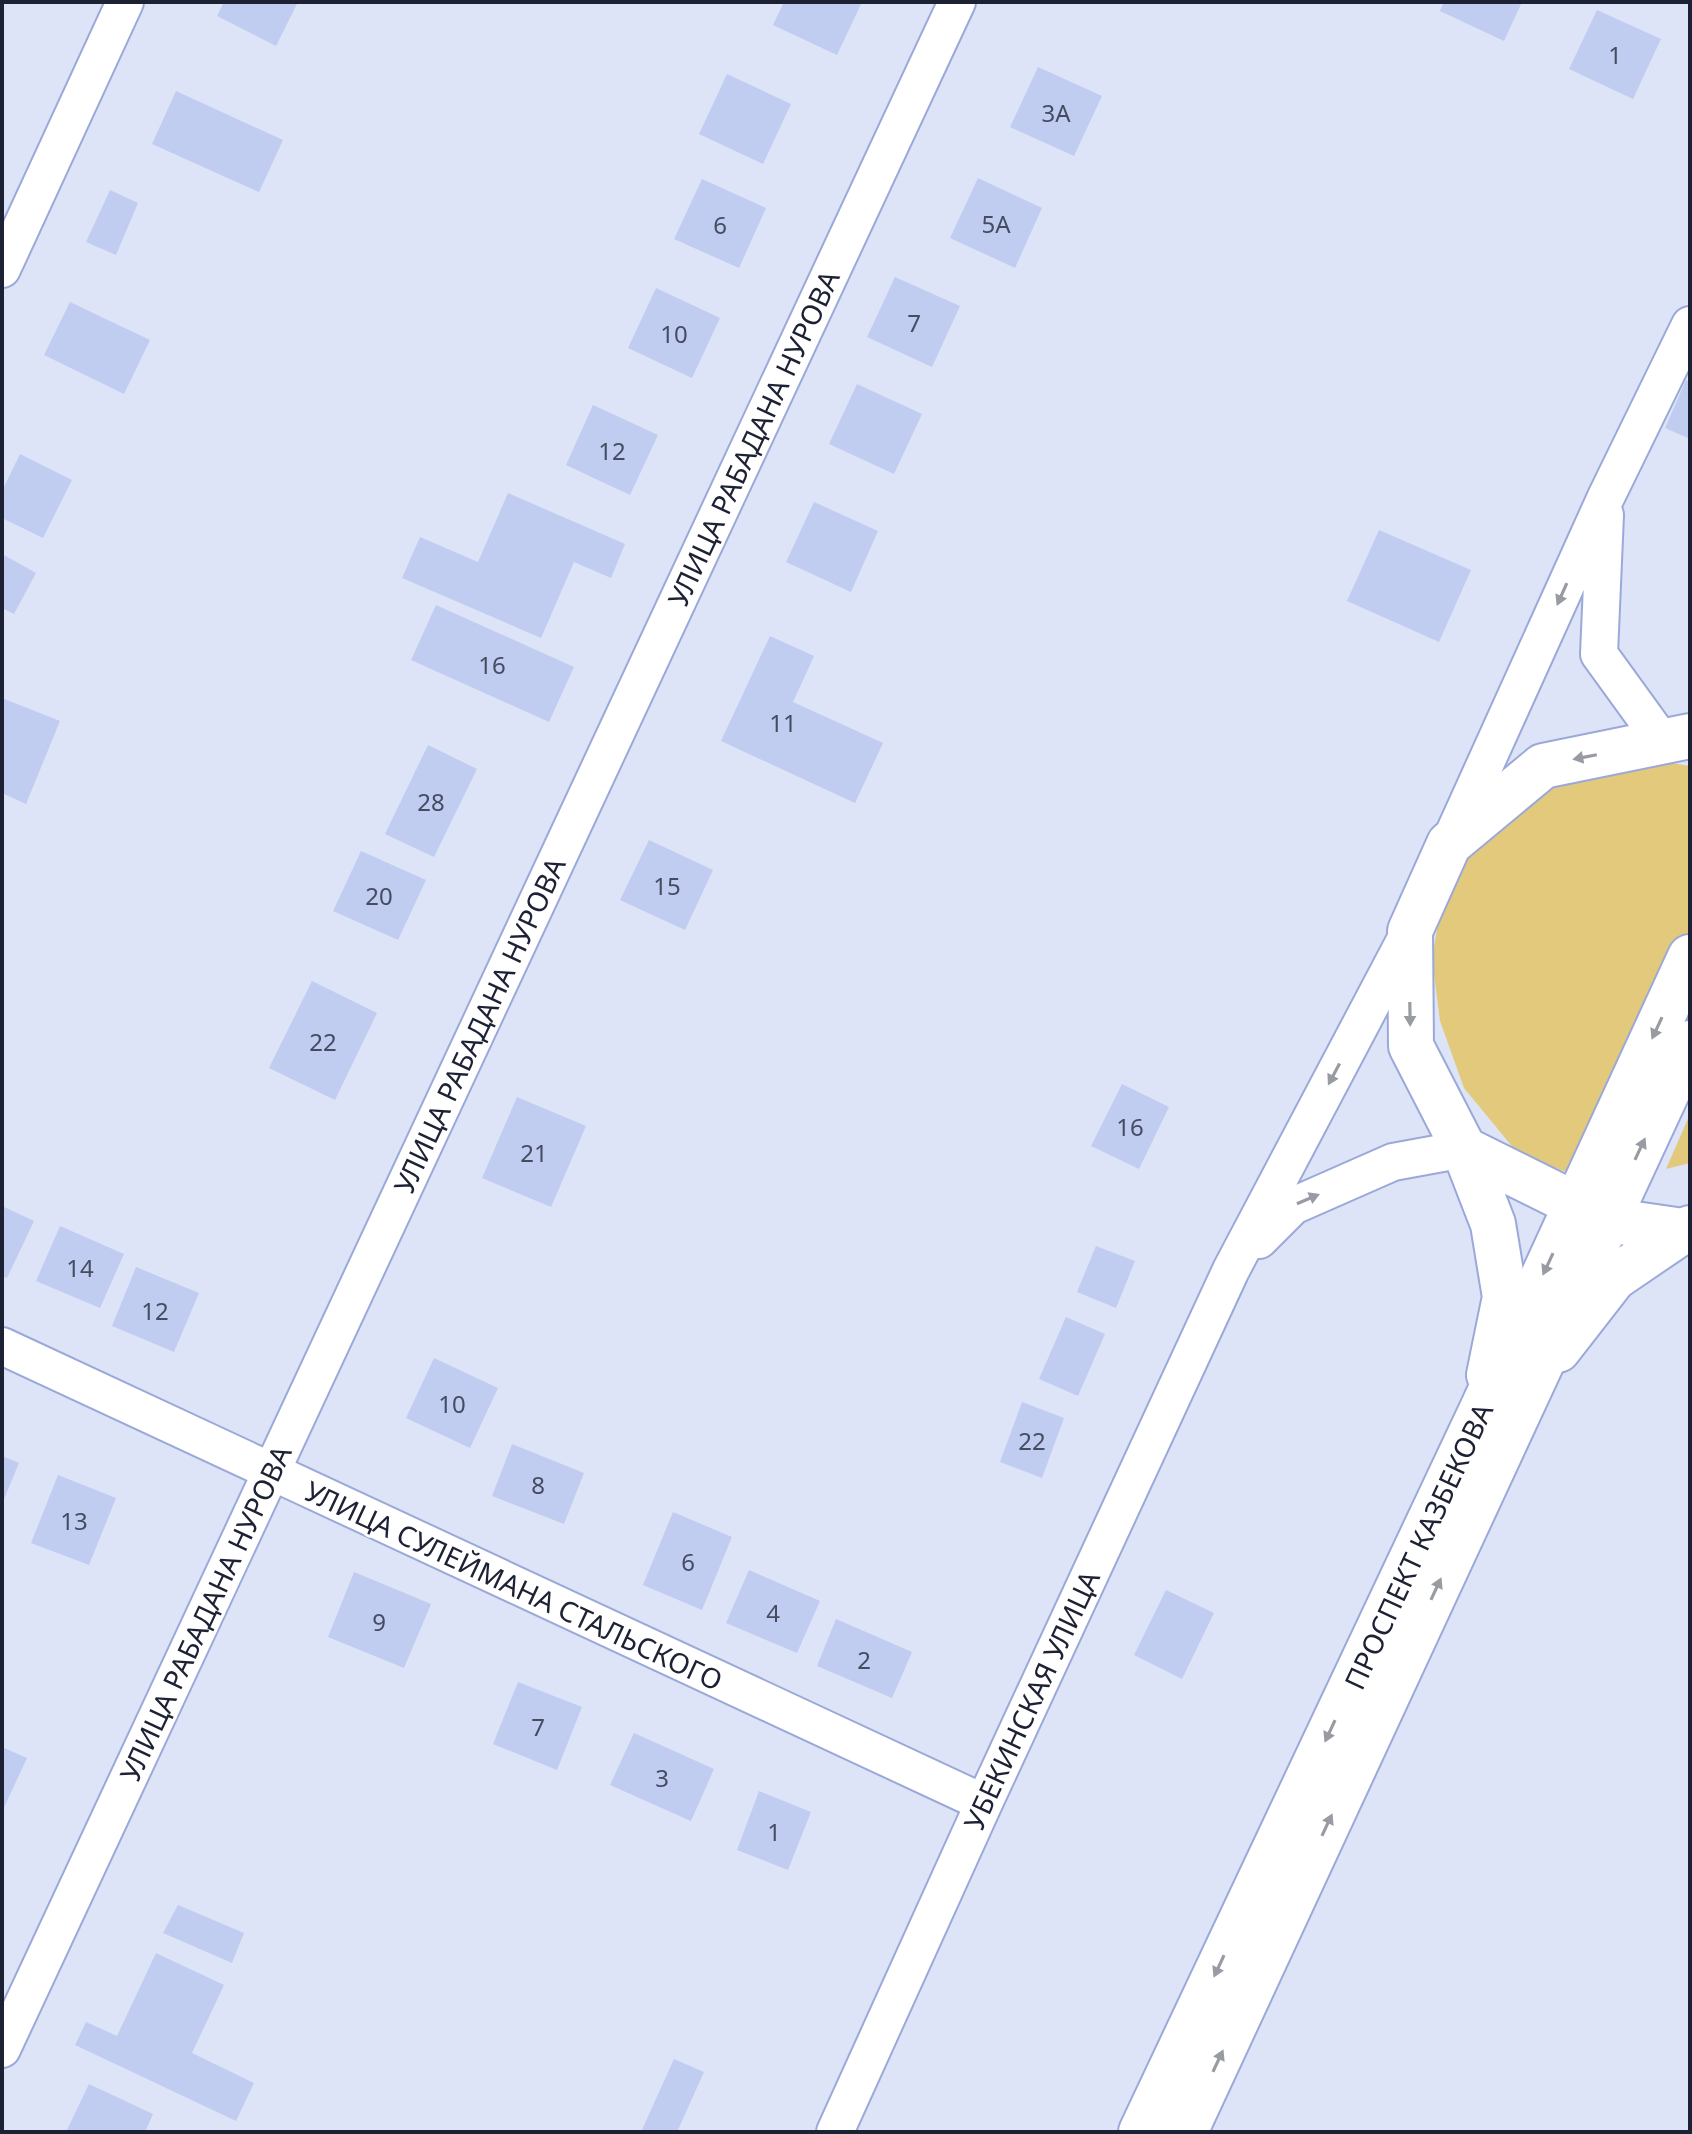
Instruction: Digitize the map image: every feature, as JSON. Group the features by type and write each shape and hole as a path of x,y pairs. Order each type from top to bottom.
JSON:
{"main road":[{"path":"1498,1415 1505,1297 1493,1224 1464,1149 1411,1046 1410,931 1449,844 1543,766 1681,742"},
{"name":"ПРОСПЕКТ КАЗБЕКОВА","path":"1185,2132 1498,1415 1591,1212 1690,957"},
{"name":"ПРОСПЕКТ КАЗБЕКОВА","path":"1591,1212 1690,1043"},
{"path":"1464,1149 1591,1212 1688,1230"},
{"path":"1498,1415 1614,1278 1688,1230"},
{"name":"ПРОСПЕКТ КАЗБЕКОВА","path":"1141,2132 1498,1415"}],"street":[{"path":"2,269 125,2"},
{"name":"УЛИЦА РАБАДАНА НУРОВА","path":"2,2049 957,2"},
{"path":"1449,844 1606,497 1690,325"},
{"path":"1606,497 1599,654 1681,742"},
{"name":"УБЕКИНСКАЯ УЛИЦА","path":"835,2132 1231,1270 1410,931"},
{"path":"1231,1270 1293,1206 1393,1162 1464,1149"},
{"name":"УЛИЦА СУЛЕЙМАНА СТАЛЬСКОГО","path":"2,1346 984,1803"}],"shaded area":[{"path":"1647,759 1690,766 1690,930 1573,1174 1520,1156 1464,1088 1440,1021 1432,959 1442,900 1491,821 1570,772"},
{"path":"1690,1114 1690,1163 1666,1169"}],"building":[{"path":"224,2 298,2 276,46 217,16"},
{"path":"784,2 862,2 837,55 773,25"},
{"path":"1444,2 1522,2 1504,41 1440,11"},
{"path":"1597,10 1661,39 1633,99 1569,69"},
{"path":"1038,67 1102,96 1074,156 1010,127"},
{"path":"727,74 791,104 763,164 699,134"},
{"path":"176,91 283,140 259,192 152,144"},
{"path":"978,178 1042,208 1015,268 950,238"},
{"path":"702,179 766,208 739,268 674,239"},
{"path":"110,190 138,203 116,255 86,242"},
{"path":"895,277 960,306 932,367 867,337"},
{"path":"656,288 720,318 692,378 628,348"},
{"path":"70,302 150,340 124,394 44,355"},
{"path":"1686,380 1690,382 1690,439 1665,428"},
{"path":"857,384 922,414 894,474 829,444"},
{"path":"593,405 658,435 630,495 566,465"},
{"path":"20,454 72,480 43,538 2,518 2,491"},
{"path":"508,493 625,544 611,578 574,562 541,638 402,578 420,537 478,562"},
{"path":"814,502 878,531 851,592 786,562"},
{"path":"1379,530 1471,570 1439,642 1347,601"},
{"path":"2,554 36,573 14,614 2,608"},
{"path":"436,605 574,667 549,722 411,660"},
{"path":"770,636 814,656 793,702 883,743 855,803 721,741"},
{"path":"2,698 60,721 26,804 2,793"},
{"path":"428,745 477,769 434,857 385,834"},
{"path":"649,840 713,870 685,930 620,900"},
{"path":"361,851 426,880 398,940 333,911"},
{"path":"312,981 377,1013 335,1100 269,1068"},
{"path":"1122,1084 1169,1107 1139,1169 1091,1146"},
{"path":"517,1097 586,1126 551,1207 482,1178"},
{"path":"2,1206 34,1221 7,1278 2,1276"},
{"path":"60,1226 124,1254 100,1308 36,1281"},
{"path":"1096,1246 1135,1261 1116,1308 1077,1292"},
{"path":"136,1267 199,1293 174,1352 112,1326"},
{"path":"1066,1317 1105,1334 1078,1396 1039,1379"},
{"path":"434,1358 498,1388 470,1448 406,1418"},
{"path":"1022,1402 1064,1418 1042,1478 1000,1462"},
{"path":"512,1444 584,1473 564,1524 492,1496"},
{"path":"2,1456 19,1463 2,1504"},
{"path":"58,1475 116,1498 89,1565 31,1543"},
{"path":"673,1512 732,1537 702,1610 643,1585"},
{"path":"749,1570 820,1601 797,1653 726,1623"},
{"path":"354,1572 431,1604 404,1668 328,1637"},
{"path":"1166,1590 1214,1613 1182,1679 1134,1655"},
{"path":"836,1619 912,1652 892,1698 817,1666"},
{"path":"518,1682 582,1707 557,1770 493,1744"},
{"path":"634,1733 714,1769 691,1821 610,1785"},
{"path":"2,1747 27,1758 2,1812"},
{"path":"759,1791 811,1812 788,1870 737,1850"},
{"path":"178,1905 244,1933 232,1963 163,1933"},
{"path":"156,1953 224,1985 192,2053 254,2083 236,2121 75,2045 86,2022 117,2036"},
{"path":"674,2059 704,2072 677,2132 641,2132"},
{"path":"89,2084 153,2114 145,2132 66,2132"}]}
